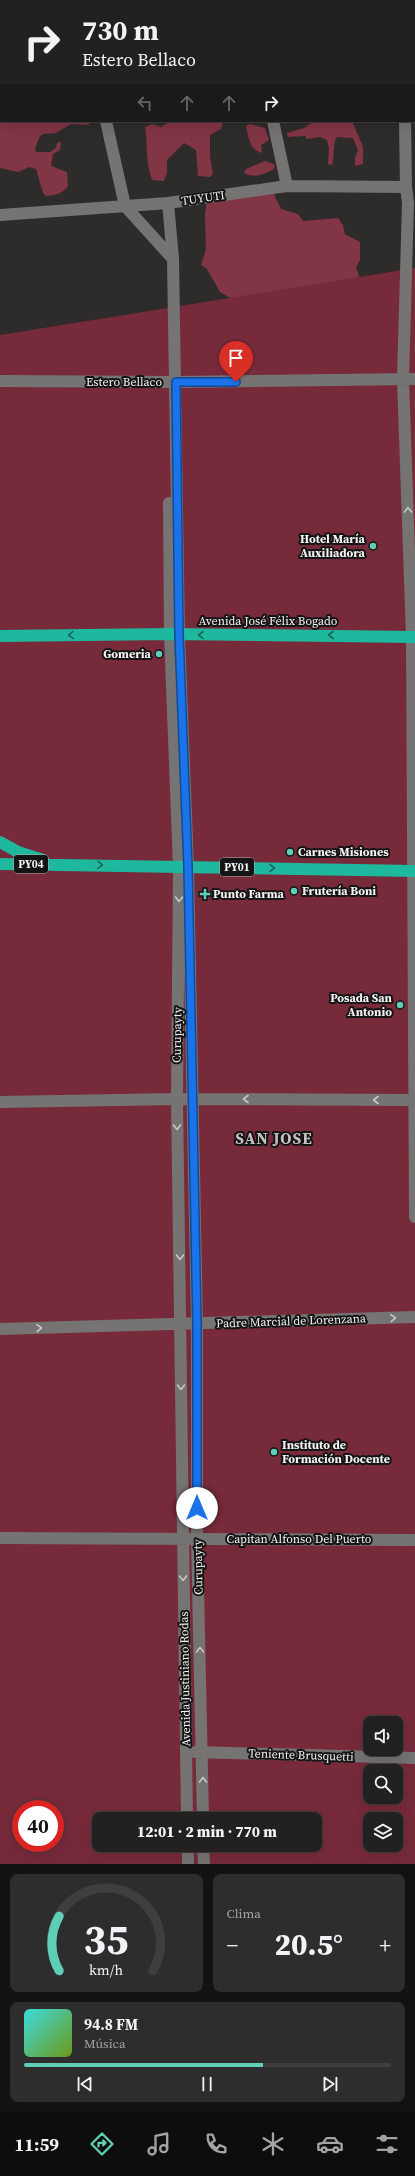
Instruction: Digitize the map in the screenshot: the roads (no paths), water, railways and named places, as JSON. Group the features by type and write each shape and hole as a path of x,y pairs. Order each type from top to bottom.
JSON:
{"highway":[{"name":"Avenida José Félix Bogado","path":"0,636 174,634 370,635 413,637"},
{"name":"PY01","path":"0,842 37,859 62,864 414,871"},
{"name":"PY04","path":"0,864 62,864"}],"street":[{"path":"106,122 125,206 172,259"},
{"path":"274,122 287,186"},
{"path":"405,122 406,187 412,202 407,377 413,637 415,1217"},
{"name":"TUYUTI","path":"0,215 168,203 287,186 406,187"},
{"name":"Curupayty","path":"168,203 172,259 174,634 192,1099 197,1324 197,1539 203,1812"},
{"name":"Estero Bellaco","path":"0,381 407,377"},
{"name":"Curupayty","path":"182,1539 181,1324 176,1099 184,867"},
{"path":"0,1102 176,1099 414,1100"},
{"name":"Padre Marcial de Lorenzana","path":"0,1329 415,1317"},
{"name":"Capitan Alfonso Del Puerto","path":"0,1538 415,1540"},
{"name":"Avenida Justiniano Rodas","path":"182,1539 187,1812"},
{"name":"Teniente Brusquetti","path":"186,1751 415,1758"},
{"path":"188,1852 188,1864"},
{"path":"203,1852 204,1864"}],"place":[{"name":"Hotel María Auxiliadora","path":"373,546"},
{"name":"Gomeria","path":"159,654"},
{"name":"Carnes Misiones","path":"290,852"},
{"name":"Frutería Boni","path":"294,891"},
{"name":"Punto Farma","path":"205,894"},
{"name":"Posada San Antonio","path":"400,1005"},
{"name":"Instituto de Formación Docente","path":"274,1452"}],"district":[{"name":"SAN JOSE","path":"274,1138"}]}
